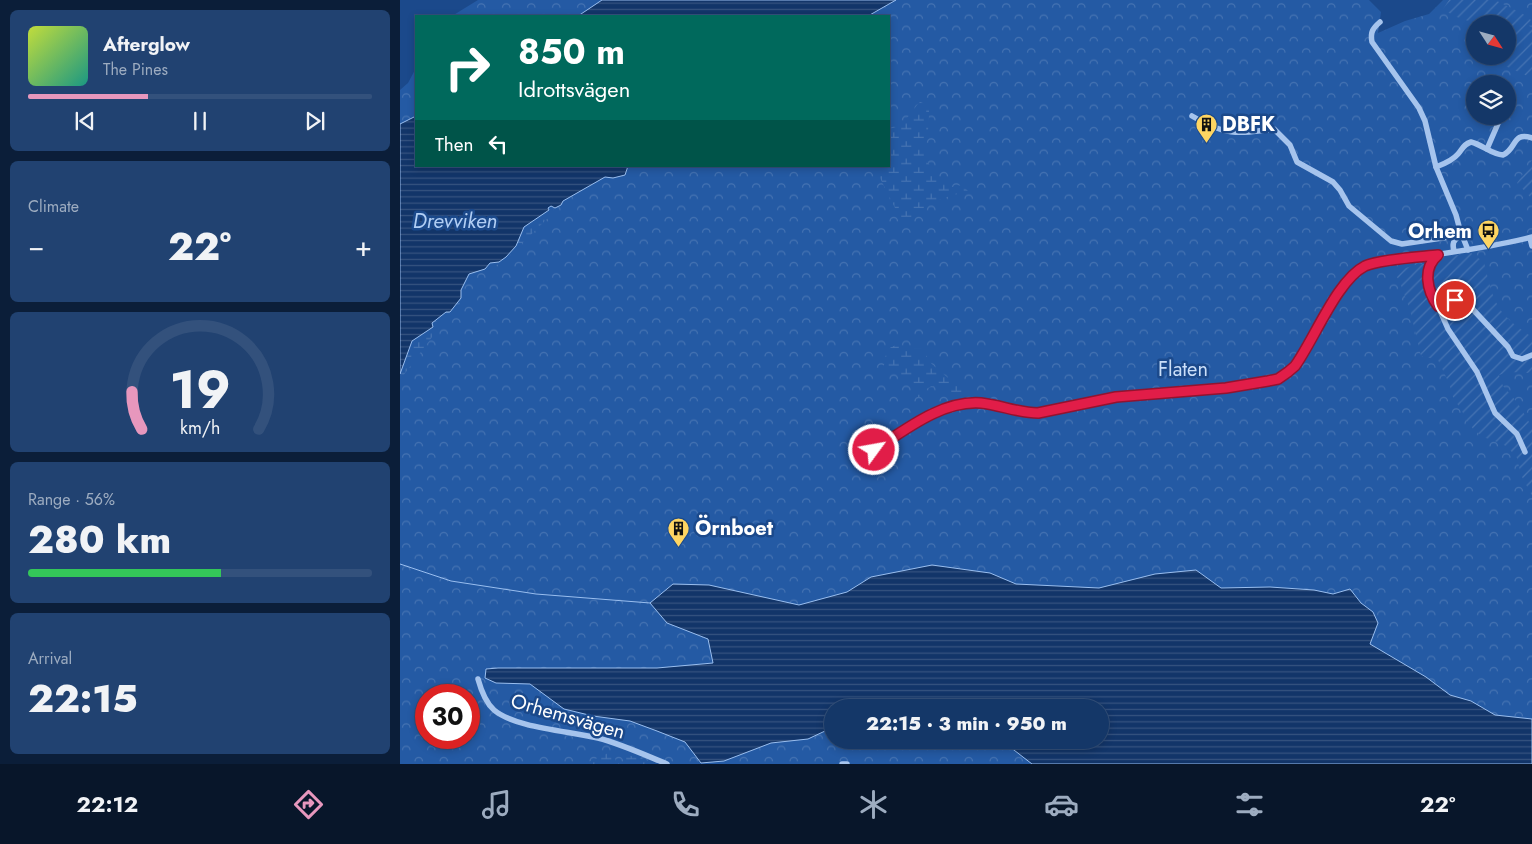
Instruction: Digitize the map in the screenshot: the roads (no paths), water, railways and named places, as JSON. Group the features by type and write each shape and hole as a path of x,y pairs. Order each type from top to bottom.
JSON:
{"street":[{"path":"1380,22 1373,28 1371,33 1372,42 1419,108 1425,121 1436,167 1456,214 1468,250"},
{"path":"1192,116 1221,131 1248,133 1274,129 1290,145 1297,162 1333,182 1349,206 1391,241 1402,244 1462,235"},
{"path":"1487,149 1497,125"},
{"path":"1436,167 1454,158 1466,144 1471,142 1480,145 1494,154 1503,156 1509,152 1520,136 1532,138"},
{"path":"1454,252 1452,245 1462,235"},
{"path":"874,450 935,412 948,406 959,404 972,402 993,404 1029,413 1038,413 1116,397 1226,388 1278,379 1295,366 1338,294 1356,272 1368,265 1410,257 1468,250 1531,237 1532,246"},
{"path":"1438,255 1429,263 1428,270 1429,286 1433,299 1448,329 1477,372 1495,413 1516,434 1525,452"},
{"path":"1438,306 1455,300 1466,302 1514,356 1522,359 1532,355"},
{"name":"Orhemsvägen","path":"478,679 486,700 492,709 501,716 542,728 598,738 667,764"},
{"path":"842,764 847,764"}],"water":[{"path":"602,0 896,0 870,15 580,15"},
{"name":"Drevviken","path":"415,116 415,167 628,167 625,175 613,178 605,177 563,201 561,205 555,208 551,206 548,208 549,210 524,227 516,246 506,257 499,262 490,263 485,269 469,274 461,290 461,298 450,312 446,312 432,323 433,327 412,341 400,374 400,124"},
{"path":"932,565 990,573 1016,584 1099,588 1155,574 1196,570 1221,588 1270,587 1314,590 1333,594 1350,589 1361,603 1373,612 1378,623 1370,644 1426,677 1450,695 1471,701 1495,715 1532,719 1532,764 1032,764 1013,749 1109,749 1109,699 824,699 824,731 808,739 771,743 724,761 701,763 685,742 630,721 593,716 564,709 530,684 496,683 485,678 486,669 498,668 657,668 713,663 708,639 667,623 650,603 673,584 709,585 799,605 847,592 871,577"}],"waterway":[{"path":"400,564 451,581 536,594 650,603"}],"place":[{"name":"DBFK","path":"1206,143"},
{"name":"Orhem","path":"1488,250"},
{"name":"Örnboet","path":"679,547"}],"park label":[{"name":"Flaten","path":"1183,369"}]}
